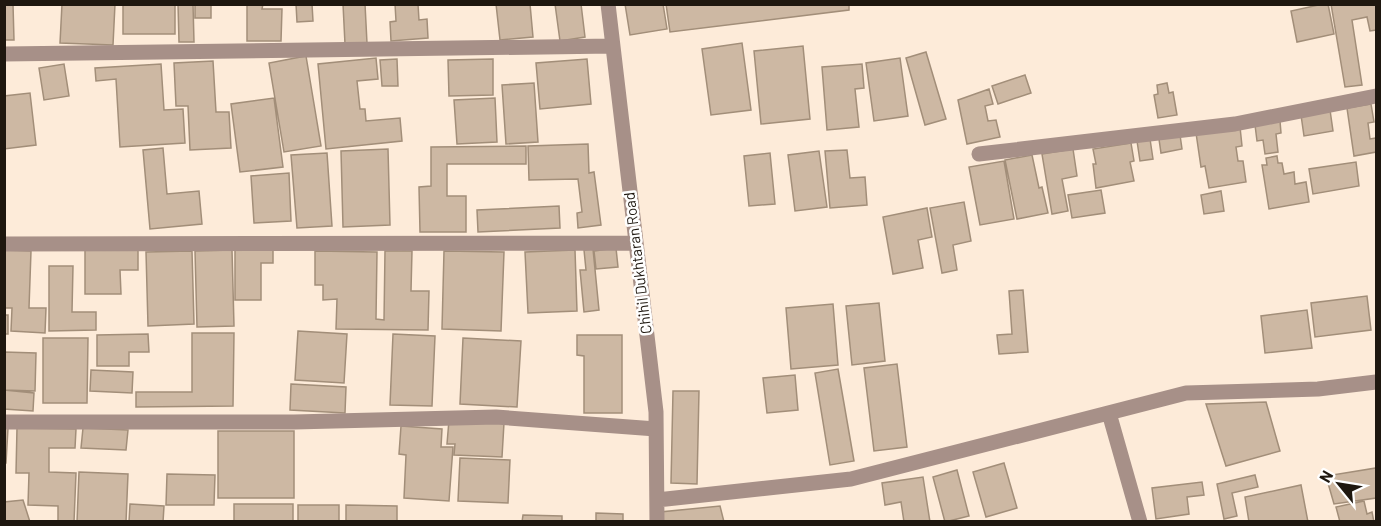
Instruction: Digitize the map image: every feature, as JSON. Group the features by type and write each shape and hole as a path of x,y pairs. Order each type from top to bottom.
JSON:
{"street":[{"name":"Chihil Dukhtaran Road","path":"608,4 656,412 657,522"},
{"path":"4,54 613,46"},
{"path":"979,154 1235,124 1377,96"},
{"path":"4,244 636,243"},
{"path":"657,500 851,479 1186,393 1318,389 1377,382"},
{"path":"1109,413 1140,522"},
{"path":"4,422 294,422 496,417 656,429"}],"building":[{"path":"4,4 13,4 14,40 4,40"},
{"path":"62,4 115,4 113,45 60,43"},
{"path":"123,4 175,4 175,34 123,34"},
{"path":"178,4 193,4 194,42 179,42"},
{"path":"195,4 211,4 211,18 195,18"},
{"path":"247,4 263,4 262,9 282,9 281,41 247,41"},
{"path":"296,4 312,4 313,21 297,22"},
{"path":"343,4 365,4 367,43 345,44"},
{"path":"395,4 418,4 419,20 427,19 428,38 391,41 390,22 396,21"},
{"path":"496,4 530,4 533,37 500,40"},
{"path":"555,4 581,4 585,37 560,41"},
{"path":"625,4 663,4 667,29 630,35"},
{"path":"666,4 849,4 849,10 670,32"},
{"path":"1328,4 1334,34 1297,42 1291,11"},
{"path":"1331,4 1376,4 1376,30 1370,31 1367,17 1352,20 1362,85 1345,87"},
{"path":"742,43 751,110 711,115 702,49"},
{"path":"803,46 810,119 761,124 754,51"},
{"path":"926,52 946,119 925,125 906,58"},
{"path":"306,56 321,146 284,152 269,63"},
{"path":"376,58 378,79 357,81 360,109 365,109 366,121 400,118 402,141 326,149 318,64"},
{"path":"900,58 908,116 874,121 866,63"},
{"path":"397,59 398,86 382,86 380,60"},
{"path":"493,59 493,95 449,96 448,60"},
{"path":"587,59 591,104 540,109 536,63"},
{"path":"213,61 216,112 229,112 231,148 190,150 188,106 176,106 174,63"},
{"path":"64,64 69,96 44,100 39,68"},
{"path":"161,64 164,110 183,109 185,143 120,147 116,79 96,81 95,68"},
{"path":"862,64 864,88 855,89 859,127 827,130 822,67"},
{"path":"1025,75 1031,93 998,104 992,86"},
{"path":"534,83 538,142 506,144 502,85"},
{"path":"1167,83 1169,93 1173,92 1177,115 1158,118 1154,95 1158,94 1157,85"},
{"path":"989,89 993,104 985,106 988,121 996,120 1000,137 967,144 958,100"},
{"path":"30,93 36,145 4,149 4,96"},
{"path":"274,98 283,167 240,172 231,104"},
{"path":"495,98 497,142 457,144 454,100"},
{"path":"1371,104 1374,122 1368,123 1370,139 1376,138 1376,152 1354,156 1347,108"},
{"path":"1330,110 1333,131 1304,136 1301,115"},
{"path":"1280,121 1281,133 1276,134 1278,152 1265,154 1263,140 1257,141 1255,125"},
{"path":"1240,127 1242,146 1236,147 1238,161 1243,161 1246,182 1209,188 1205,166 1201,167 1196,133"},
{"path":"1180,135 1182,149 1161,153 1159,139"},
{"path":"1150,139 1153,159 1140,161 1137,141"},
{"path":"1131,143 1134,161 1130,162 1134,181 1096,188 1093,164 1096,164 1093,149"},
{"path":"588,144 589,173 594,172 601,225 578,228 577,213 582,212 578,179 529,180 528,146"},
{"path":"526,146 526,164 447,164 447,196 466,196 466,232 420,232 419,187 431,186 431,147"},
{"path":"163,148 167,194 199,191 202,224 150,229 143,150"},
{"path":"388,149 390,225 343,227 341,151"},
{"path":"1073,149 1077,176 1062,179 1068,211 1052,214 1042,154"},
{"path":"847,150 850,178 865,177 867,205 830,208 825,151"},
{"path":"819,151 827,207 795,211 788,155"},
{"path":"327,153 332,226 297,228 291,155"},
{"path":"770,153 775,204 749,206 744,156"},
{"path":"1032,155 1039,188 1042,187 1048,213 1017,219 1005,160"},
{"path":"1277,156 1278,163 1282,163 1284,174 1294,172 1295,184 1306,182 1309,202 1269,209 1262,165 1267,165 1266,158"},
{"path":"1004,161 1014,219 980,225 969,167"},
{"path":"1356,162 1359,186 1313,194 1309,169"},
{"path":"289,173 291,221 254,223 251,176"},
{"path":"1101,190 1105,213 1072,218 1068,195"},
{"path":"1221,191 1224,211 1204,214 1201,195"},
{"path":"964,202 971,241 953,245 957,270 942,273 930,208"},
{"path":"559,206 560,228 478,232 477,210"},
{"path":"927,208 932,237 918,240 923,268 893,274 883,217"},
{"path":"138,248 138,270 120,270 121,294 85,294 85,249"},
{"path":"235,248 273,248 273,263 261,263 261,300 235,300"},
{"path":"616,248 618,267 596,269 594,251"},
{"path":"593,249 599,310 584,312 580,270 586,270 584,250"},
{"path":"4,250 31,251 29,308 46,308 45,333 11,331 12,308 4,308"},
{"path":"232,250 234,326 197,327 195,251"},
{"path":"575,250 577,311 528,313 525,252"},
{"path":"192,251 194,324 148,326 146,252"},
{"path":"315,251 377,252 376,319 384,320 385,251 412,251 411,291 429,291 428,330 336,329 337,299 323,300 323,285 315,285"},
{"path":"444,251 504,252 501,331 442,329"},
{"path":"49,266 73,266 72,312 96,312 96,330 49,331"},
{"path":"1023,290 1028,352 999,354 997,335 1012,334 1009,291"},
{"path":"1367,296 1371,330 1315,337 1311,303"},
{"path":"879,303 885,361 852,365 846,306"},
{"path":"833,304 838,365 791,369 786,308"},
{"path":"1307,310 1312,348 1265,353 1261,316"},
{"path":"4,315 8,315 8,334 4,334"},
{"path":"298,331 347,334 344,383 295,380"},
{"path":"192,333 234,333 233,406 136,407 136,392 192,392"},
{"path":"148,334 149,352 129,352 129,366 97,366 97,335"},
{"path":"393,334 435,336 432,406 390,405"},
{"path":"577,335 622,335 622,413 584,413 584,356 577,355"},
{"path":"43,338 88,338 87,403 43,403"},
{"path":"463,338 521,341 517,407 460,404"},
{"path":"4,352 36,353 35,391 4,390"},
{"path":"897,364 907,447 874,451 864,368"},
{"path":"838,369 854,461 830,465 815,373"},
{"path":"91,370 133,372 132,393 90,391"},
{"path":"795,375 798,410 767,413 763,378"},
{"path":"291,384 346,387 345,413 290,410"},
{"path":"4,390 34,393 33,411 4,409"},
{"path":"673,391 699,391 697,484 671,483"},
{"path":"1266,402 1280,451 1226,466 1206,404"},
{"path":"449,420 504,423 502,457 454,455 455,444 447,444"},
{"path":"401,426 442,429 441,447 453,447 449,501 404,498 406,455 399,454"},
{"path":"4,428 8,428 6,463 4,463"},
{"path":"17,428 76,429 75,448 49,448 49,472 76,473 74,522 58,522 58,506 28,505 29,473 16,473"},
{"path":"83,428 128,430 126,450 81,448"},
{"path":"218,431 294,431 294,498 218,498"},
{"path":"460,458 510,460 508,503 458,501"},
{"path":"1004,463 1017,508 986,517 973,472"},
{"path":"1376,468 1376,498 1334,504 1326,476"},
{"path":"957,470 969,516 945,522 933,477"},
{"path":"79,472 128,474 126,522 77,522"},
{"path":"167,474 215,475 214,505 166,505"},
{"path":"1255,475 1258,487 1232,493 1237,516 1224,519 1217,484"},
{"path":"923,477 930,522 904,522 901,502 885,505 882,483"},
{"path":"1202,482 1204,495 1187,497 1189,514 1156,519 1152,488"},
{"path":"1301,485 1308,522 1249,522 1245,497"},
{"path":"23,500 30,522 4,522 4,502"},
{"path":"1364,501 1367,514 1372,512 1374,522 1340,522 1336,507"},
{"path":"130,504 164,506 163,522 129,522"},
{"path":"234,504 293,504 293,522 234,522"},
{"path":"298,505 339,505 339,522 298,522"},
{"path":"346,505 397,506 397,522 346,522"},
{"path":"720,506 724,522 661,522 660,512"},
{"path":"596,513 623,514 623,522 596,522"},
{"path":"523,515 562,516 562,522 522,522"}]}
